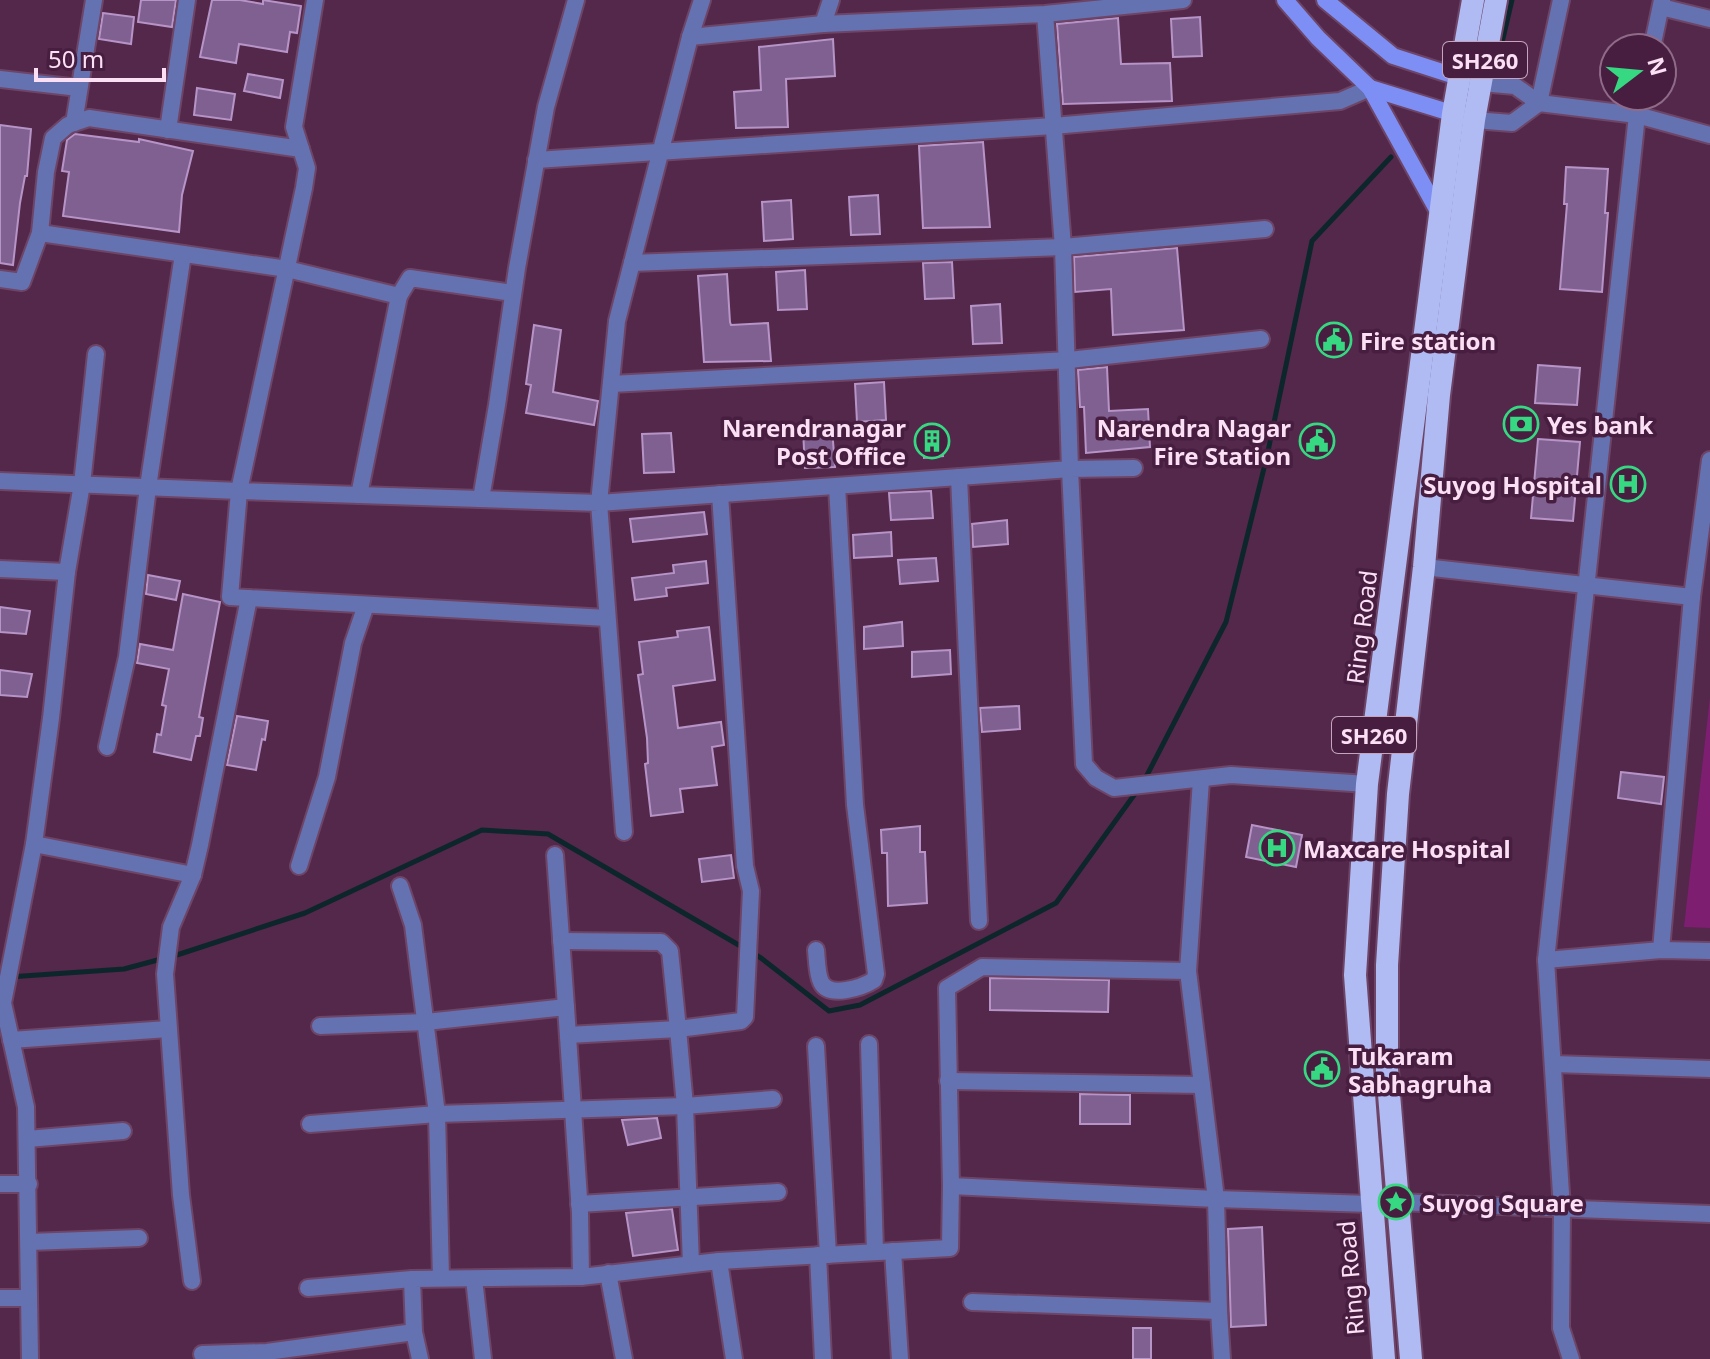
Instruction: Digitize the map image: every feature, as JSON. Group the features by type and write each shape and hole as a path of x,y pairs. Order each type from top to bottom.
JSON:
{"highway":[{"name":"Ring Road","path":"1470,81 1473,0"},
{"name":"Ring Road","path":"1384,1359 1355,975 1367,784 1440,215 1470,81 1496,0"},
{"name":"Ring Road","path":"1411,1359 1387,1070 1387,965 1398,794 1424,567 1463,117"}],"main road":[{"path":"1285,0 1318,38 1370,88 1440,215"},
{"path":"1325,0 1393,56 1470,81"},
{"path":"1370,88 1463,117"}],"street":[{"path":"74,123 94,0"},
{"path":"168,130 187,0"},
{"path":"315,0 294,127 307,168 239,491 230,597 607,618"},
{"path":"481,499 546,107 576,0"},
{"path":"624,832 599,503 617,321 702,0"},
{"path":"823,24 831,0"},
{"path":"690,37 823,24 1045,14 1183,0"},
{"path":"1463,117 1512,123 1539,103 1561,0"},
{"path":"1656,32 1662,4 1710,19"},
{"path":"1045,14 1069,360 1070,469 1084,764 1096,778 1114,788 1156,786 1231,775 1367,784"},
{"path":"0,79 79,88"},
{"path":"1470,81 1515,86 1539,103 1637,115 1710,135"},
{"path":"536,160 1053,126 1340,101 1370,88"},
{"path":"1571,1359 1561,1328 1562,1209 1546,960 1638,112"},
{"path":"0,279 22,282 40,233 53,138 74,123 89,118 301,149"},
{"path":"632,263 1063,247 1265,229"},
{"path":"40,233 287,269 399,296"},
{"path":"107,747 127,657 148,487 183,254"},
{"path":"359,495 399,296 410,278 513,293"},
{"path":"611,384 1069,360 1261,339"},
{"path":"30,1359 26,1107 8,1060 11,1040 3,1003 9,956 34,844 67,572 82,484 96,354"},
{"path":"1661,950 1692,597 1710,460"},
{"path":"0,481 599,503 1070,469 1134,468"},
{"path":"959,477 979,921"},
{"path":"816,950 820,981 826,987 852,989 874,980 876,974 855,805 837,486"},
{"path":"568,1035 678,1029 741,1021 745,1017 751,891 745,866 720,494"},
{"path":"1424,567 1692,597"},
{"path":"0,569 67,572"},
{"path":"192,1281 181,1195 165,974 171,927 193,875 249,598"},
{"path":"299,866 327,777 353,643 366,605"},
{"path":"1201,780 1188,971 1216,1199 1222,1359"},
{"path":"34,844 193,875"},
{"path":"555,855 579,1204 581,1277"},
{"path":"400,886 413,925 437,1114 441,1278"},
{"path":"561,941 661,942 670,951 685,1106 691,1264"},
{"path":"1546,960 1661,950 1710,951"},
{"path":"308,1288 412,1279 581,1277 719,1261 950,1248 947,988 982,967 1188,971"},
{"path":"320,1026 426,1022 566,1007"},
{"path":"11,1040 168,1029"},
{"path":"869,1044 875,1252"},
{"path":"816,1046 823,1359"},
{"path":"1553,1064 1710,1069"},
{"path":"948,1081 1202,1085"},
{"path":"310,1124 437,1114 685,1106 773,1099"},
{"path":"27,1139 123,1131"},
{"path":"0,1184 29,1184"},
{"path":"951,1186 1216,1199 1370,1204 1396,1202 1710,1214"},
{"path":"579,1204 778,1192"},
{"path":"29,1242 139,1238"},
{"path":"893,1251 900,1359"},
{"path":"719,1261 734,1359"},
{"path":"608,1273 624,1359"},
{"path":"412,1279 414,1332 420,1359"},
{"path":"474,1279 483,1359"},
{"path":"0,1298 28,1298"},
{"path":"972,1302 1219,1311"},
{"path":"202,1354 267,1352 414,1332"}],"shaded area":[{"path":"1710,697 1710,928 1684,927"}],"building":[{"path":"141,0 176,0 172,27 138,22"},
{"path":"212,0 263,4 263,0 301,6 297,33 290,32 287,52 239,44 236,63 200,57"},
{"path":"103,13 134,17 131,44 99,39"},
{"path":"1200,17 1202,56 1173,57 1171,19"},
{"path":"1118,18 1121,64 1170,63 1172,101 1063,104 1057,24"},
{"path":"833,39 835,76 786,79 788,127 736,128 734,92 761,90 759,47"},
{"path":"248,74 283,80 280,98 244,91"},
{"path":"197,88 235,94 231,120 194,115"},
{"path":"0,125 31,129 13,265 0,263"},
{"path":"75,134 139,142 139,139 193,151 182,195 179,232 63,216 69,172 62,171 67,140"},
{"path":"983,142 990,227 923,228 919,146"},
{"path":"1566,167 1608,169 1602,292 1560,289 1567,204 1564,204"},
{"path":"878,195 880,234 851,235 849,197"},
{"path":"791,200 793,239 764,241 762,202"},
{"path":"1177,248 1184,330 1113,335 1111,289 1075,292 1074,257"},
{"path":"952,262 954,298 925,299 923,263"},
{"path":"805,270 807,309 778,310 776,272"},
{"path":"727,274 731,325 768,323 771,361 704,362 698,276"},
{"path":"1000,304 1002,343 973,344 971,306"},
{"path":"534,325 561,330 553,392 598,401 594,425 526,413 531,385 526,384"},
{"path":"1538,365 1580,368 1577,405 1535,403"},
{"path":"1107,367 1109,411 1148,409 1150,447 1086,453 1084,407 1080,407 1078,370"},
{"path":"884,382 886,420 857,422 855,384"},
{"name":"Narendranagar Post Office","path":"939,425 943,456 924,458 923,426"},
{"path":"832,428 835,467 805,468 803,430"},
{"path":"671,433 674,472 644,473 642,434"},
{"path":"1538,439 1580,442 1573,521 1531,518"},
{"path":"931,491 933,518 891,520 889,493"},
{"path":"704,512 707,534 633,542 630,519"},
{"path":"1007,520 1008,544 973,547 972,524"},
{"path":"891,532 892,556 854,558 853,535"},
{"path":"936,558 938,581 900,584 898,560"},
{"path":"706,561 708,583 666,588 667,596 635,600 632,578 674,573 673,565"},
{"path":"148,575 180,581 176,600 146,594"},
{"path":"183,594 220,602 199,717 203,718 200,736 196,736 191,760 154,752 157,734 161,735 166,706 162,705 169,669 137,663 140,644 173,650"},
{"path":"0,607 30,611 26,634 0,632"},
{"path":"902,622 903,646 864,649 864,627"},
{"path":"709,627 715,680 673,686 678,728 721,722 724,745 712,747 717,785 680,789 683,812 651,816 645,764 648,763 647,738 638,675 643,674 639,642 678,637 677,631"},
{"path":"950,650 951,674 912,677 912,652"},
{"path":"0,670 32,674 27,697 0,695"},
{"path":"1019,706 1020,729 982,732 980,708"},
{"path":"237,716 268,721 256,770 227,765"},
{"path":"1621,772 1664,777 1661,804 1618,798"},
{"path":"1252,825 1302,835 1296,867 1246,857"},
{"path":"920,826 920,852 925,852 927,903 888,906 887,853 882,853 881,830"},
{"path":"731,855 734,878 702,882 699,859"},
{"path":"990,978 1109,980 1108,1012 990,1010"},
{"path":"1080,1094 1130,1095 1130,1124 1080,1124"},
{"path":"657,1118 661,1138 628,1145 622,1120"},
{"path":"672,1209 678,1250 633,1256 626,1213"},
{"path":"1262,1227 1266,1325 1231,1327 1228,1229"},
{"path":"1133,1328 1151,1328 1151,1359 1133,1359"}],"waterway":[{"path":"1493,81 1512,0"},
{"path":"1145,779 1226,622 1267,456 1312,241 1391,157"},
{"path":"9,977 124,969 180,954 305,913 482,830 548,834 761,958 829,1011 860,1005 1056,903 1137,791"}],"place":[{"name":"Fire station","path":"1334,340"},
{"name":"Yes bank","path":"1521,424"},
{"name":"Narendranagar Post Office","path":"932,441"},
{"name":"Narendra Nagar Fire Station","path":"1317,441"},
{"name":"Suyog Hospital","path":"1628,484"},
{"name":"Maxcare Hospital","path":"1277,848"},
{"name":"Tukaram Sabhagruha","path":"1322,1069"},
{"name":"Suyog Square","path":"1396,1202"}]}
